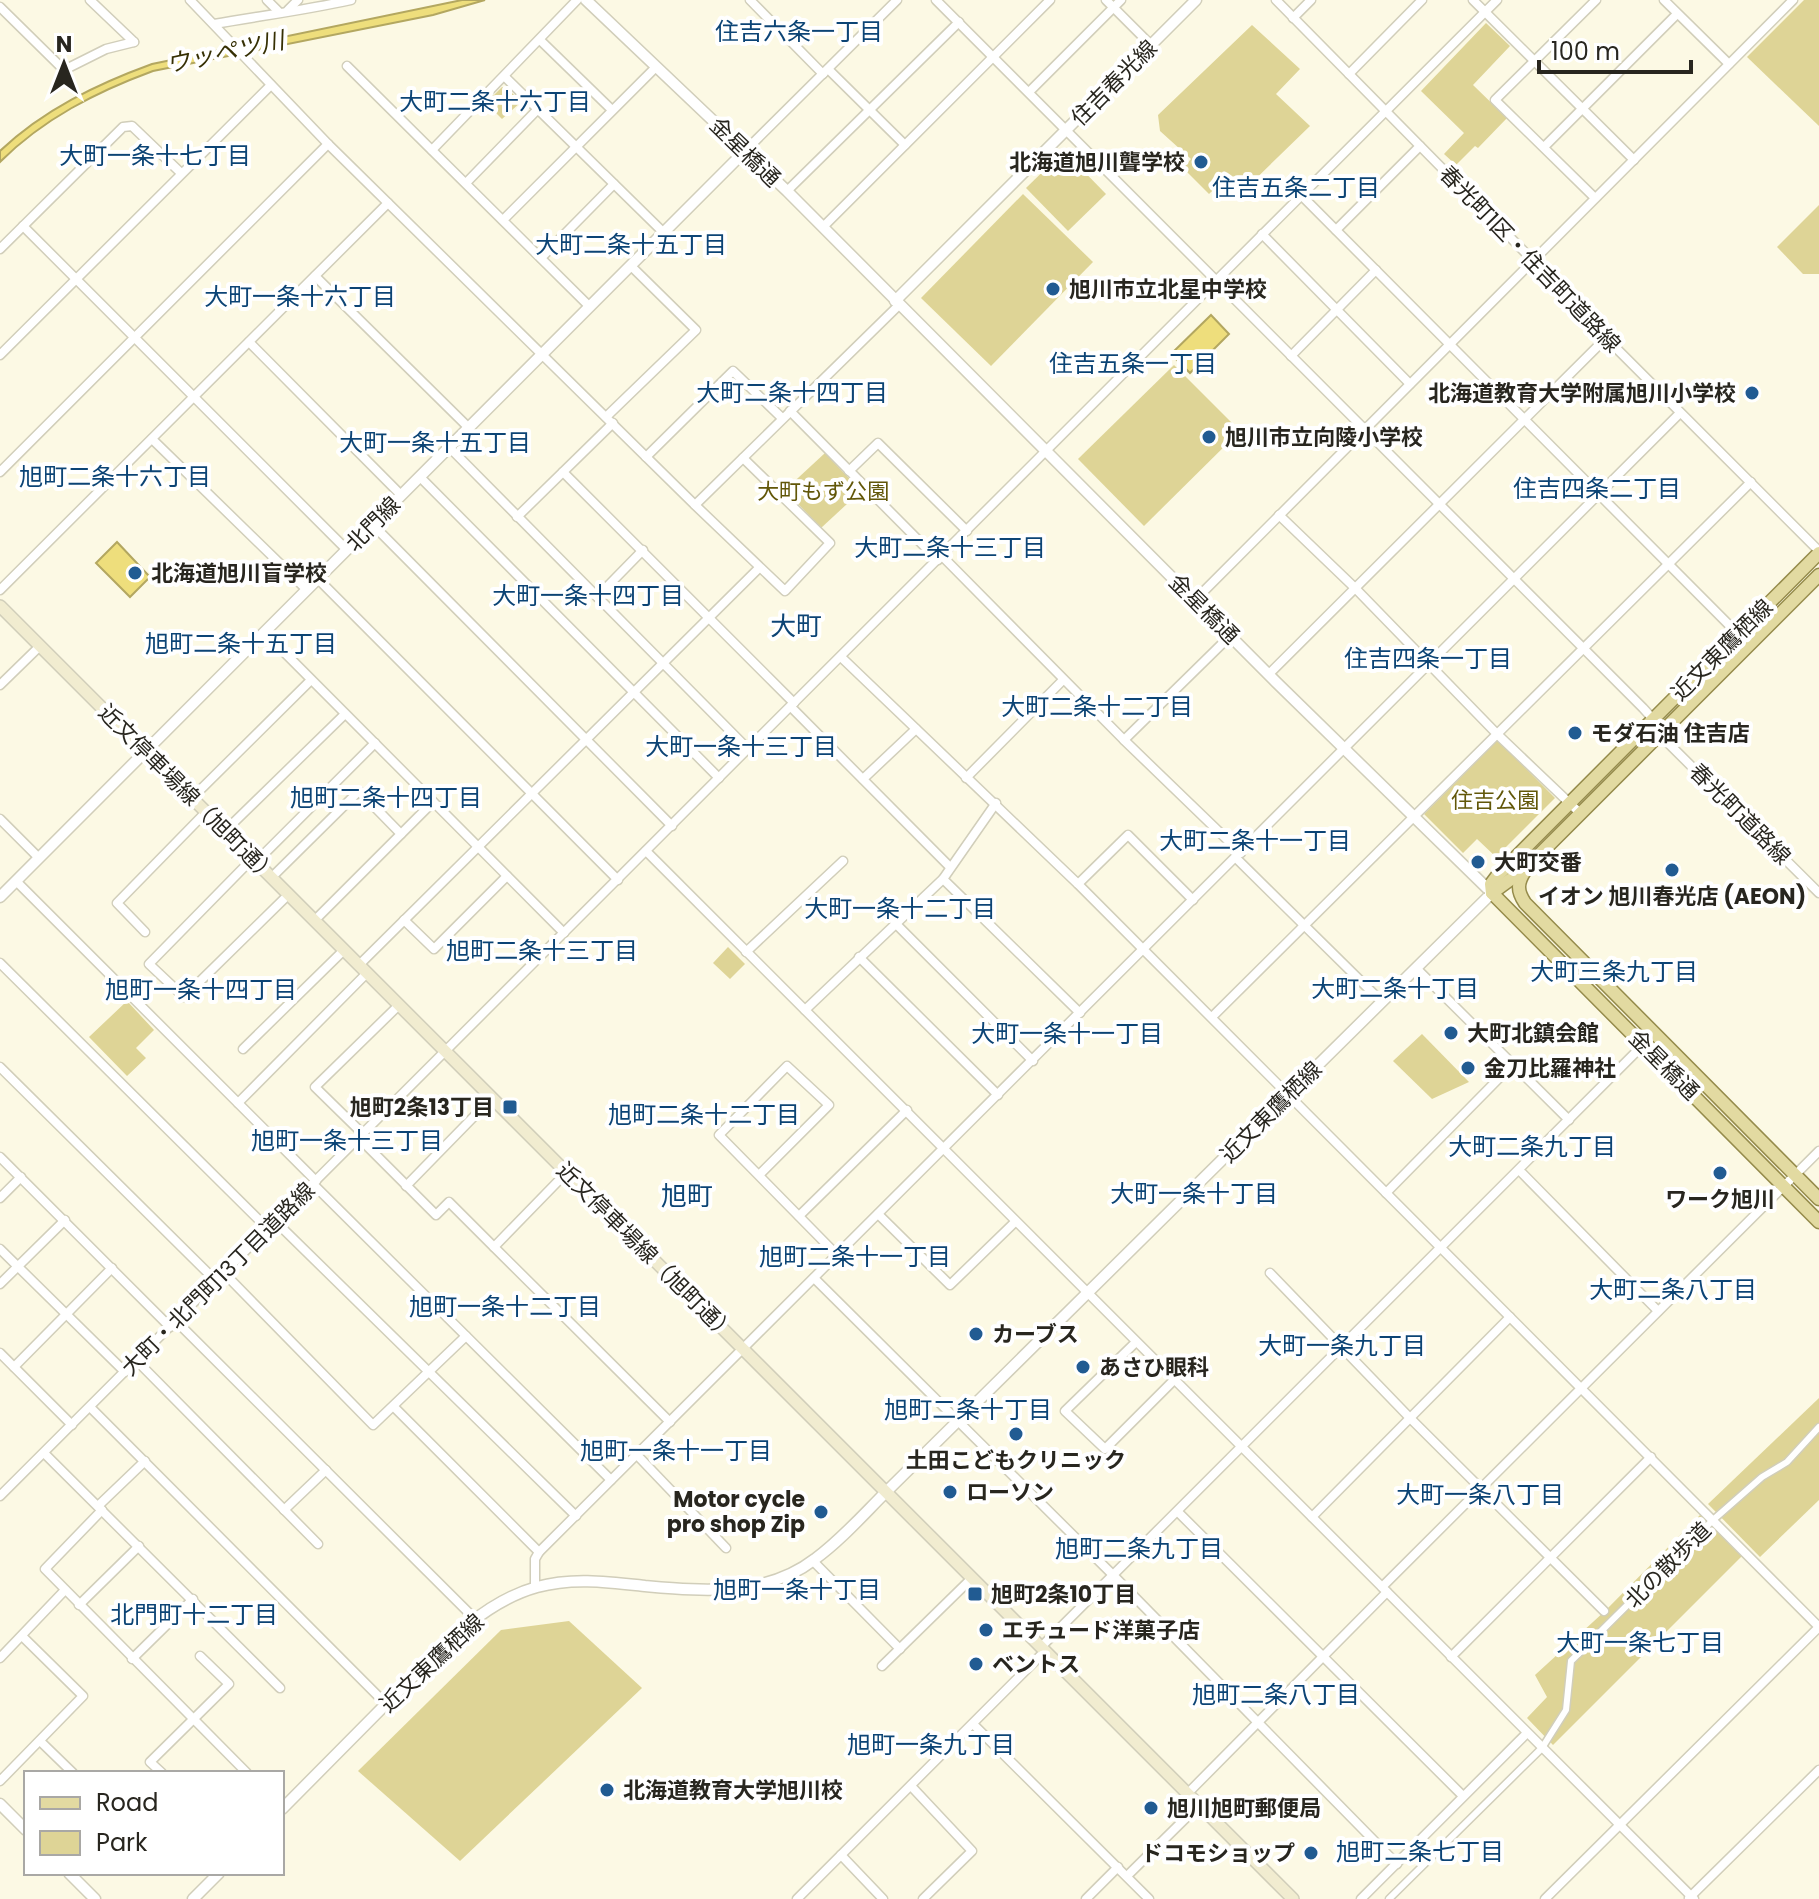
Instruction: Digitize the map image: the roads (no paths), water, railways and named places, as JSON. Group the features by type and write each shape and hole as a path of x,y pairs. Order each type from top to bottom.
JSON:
{"main road":[{"name":"近文東鷹栖線","path":"1819,552 1497,876 1491,884 1492,893 1526,868 1819,575"},
{"name":"近文停車場線（旭町通）","path":"0,606 1293,1899"},
{"path":"1525,903 1519,893 1518,880 1526,868"},
{"path":"1492,893 1525,903"},
{"name":"金星橋通","path":"1492,893 1819,1222"},
{"name":"金星橋通","path":"1525,903 1819,1199"}],"street":[{"path":"5,0 0,6 64,70 106,49 134,42 90,0"},
{"path":"190,0 328,144 785,591 830,543 743,458"},
{"path":"267,0 284,11"},
{"path":"284,11 298,0"},
{"path":"214,24 351,0"},
{"path":"432,150 577,0"},
{"name":"金星橋通","path":"586,0 787,191 1412,817 1492,893"},
{"path":"750,0 905,145"},
{"path":"745,151 897,0"},
{"path":"936,0 1584,648 1653,719 1660,735"},
{"path":"823,227 1050,0"},
{"path":"1106,0 1151,45"},
{"path":"1029,92 1121,0"},
{"name":"住吉春光線","path":"897,303 1196,0"},
{"name":"春光町1区・住吉町道路線","path":"1276,0 1819,552"},
{"path":"1293,18 1311,0"},
{"path":"1349,74 1422,0"},
{"path":"1473,0 1634,160"},
{"name":"大町・北門町13丁目道路線","path":"0,1496 1497,0"},
{"path":"1595,198 1495,100 1596,0"},
{"path":"1664,0 1729,64"},
{"path":"1195,600 1793,0"},
{"path":"1544,147 1677,14"},
{"path":"787,191 959,22"},
{"path":"540,40 612,110"},
{"path":"347,66 590,307"},
{"path":"503,220 656,67"},
{"path":"505,77 664,233"},
{"path":"0,355 271,85"},
{"path":"466,183 538,109"},
{"path":"0,249 123,127 132,126 181,173"},
{"path":"0,472 328,144"},
{"path":"1336,230 1420,146"},
{"name":"北門線","path":"0,897 745,151"},
{"path":"541,258 614,184"},
{"path":"1301,195 1749,645"},
{"path":"0,590 388,203"},
{"path":"23,226 347,550"},
{"path":"1262,234 1410,384"},
{"path":"517,517 696,330 631,266"},
{"path":"1291,356 1376,270"},
{"path":"315,276 469,428"},
{"path":"695,505 897,303"},
{"path":"1269,674 1606,338"},
{"path":"249,342 401,495"},
{"path":"646,457 733,371 782,418"},
{"path":"790,411 1124,740 1382,1002"},
{"path":"535,1588 535,1559 539,1552 1680,413"},
{"path":"152,439 307,590"},
{"path":"849,471 878,443 967,531"},
{"path":"449,447 748,749"},
{"path":"563,472 643,550 950,867"},
{"path":"420,477 719,778"},
{"path":"1212,1017 1751,482"},
{"path":"1279,515 1581,814"},
{"path":"372,524 672,826"},
{"path":"597,597 643,550"},
{"path":"238,1103 363,969 404,920 759,568"},
{"path":"318,579 618,880"},
{"path":"264,632 564,933"},
{"path":"1124,740 1231,635"},
{"path":"0,685 40,646"},
{"path":"841,657 1078,884 1819,1627 1545,1899"},
{"path":"192,798 311,680"},
{"path":"966,778 1063,680"},
{"path":"225,831 345,714"},
{"path":"863,779 916,729"},
{"name":"春光町道路線","path":"1660,735 1819,893"},
{"path":"289,894 184,997 149,964 375,743"},
{"path":"272,877 359,791 401,834"},
{"path":"315,920 433,802"},
{"path":"805,1010 943,879 996,803"},
{"path":"145,932 117,903 206,812"},
{"path":"0,819 39,858"},
{"path":"1078,884 1128,835 1193,900"},
{"path":"646,851 1691,1898 1819,1770"},
{"path":"746,952 843,861"},
{"path":"404,920 434,949 507,876"},
{"path":"943,879 1080,1013"},
{"path":"16,881 611,1480"},
{"name":"近文東鷹栖線","path":"284,1807 475,1619 504,1601 535,1588 562,1582 591,1581 722,1591 769,1581 813,1561 1492,893"},
{"path":"895,923 1033,1061"},
{"path":"243,1049 344,950"},
{"path":"859,957 998,1095"},
{"path":"0,963 268,1229"},
{"path":"1416,968 1569,1120"},
{"path":"399,1005 315,1087 436,1215 449,1202 670,1422"},
{"path":"797,1899 1655,1033"},
{"path":"1386,1193 1513,1064"},
{"path":"759,1175 829,1105 787,1066 719,1135 837,1255"},
{"path":"0,1067 216,1281"},
{"path":"406,1186 492,1098"},
{"path":"799,1216 907,1110"},
{"path":"1187,1794 1323,1657 1481,1487 1819,1151"},
{"path":"0,1157 112,1268 326,1470 475,1619"},
{"path":"1519,1170 1658,1311"},
{"path":"494,1247 567,1172"},
{"path":"0,1198 21,1177"},
{"path":"878,1214 950,1285 1015,1222"},
{"path":"0,1284 65,1220"},
{"path":"275,1221 576,1516"},
{"path":"0,1249 125,1372"},
{"path":"14,1367 112,1268"},
{"path":"224,1273 373,1425 466,1336"},
{"path":"1270,1273 1604,1611"},
{"path":"814,1278 1114,1576 1397,1864"},
{"path":"1312,1517 1510,1317"},
{"path":"1136,1342 1065,1411 1105,1449 1174,1380"},
{"path":"0,1353 72,1425"},
{"path":"136,1360 318,1544"},
{"path":"90,1407 386,1704"},
{"path":"394,1407 539,1552"},
{"name":"北の散歩道","path":"1389,1899 1542,1748 1566,1710 1571,1661 1713,1520 1762,1477 1787,1462 1819,1427"},
{"path":"44,1453 280,1688"},
{"path":"637,1455 726,1548"},
{"path":"1451,1657 1651,1457"},
{"path":"145,1461 45,1569 245,1771"},
{"path":"284,1510 326,1470"},
{"path":"1178,1512 1463,1796"},
{"path":"79,1605 139,1546"},
{"path":"813,1561 900,1649"},
{"path":"882,1666 972,1578"},
{"path":"0,1658 65,1590"},
{"path":"132,1659 193,1599"},
{"path":"0,1781 83,1696 22,1636"},
{"path":"160,1771 150,1762 229,1684 200,1656"},
{"path":"973,1724 1149,1899"},
{"path":"1361,1899 1527,1733"},
{"path":"40,1741 71,1771"},
{"path":"911,1786 972,1851 923,1899"},
{"path":"0,1804 24,1828"},
{"path":"1127,1876 1199,1805"},
{"path":"841,1855 883,1899"},
{"path":"1086,1899 1118,1867"},
{"path":"71,1875 95,1899"},
{"path":"193,1899 217,1875"}],"water":[{"name":"ウッペツ川","path":"462,0 485,0 433,15 153,71 71,108 34,133 0,162 0,151 52,111 111,80 152,64"},
{"path":"1211,315 1229,334 1190,373 1171,354"},
{"path":"117,542 150,577 130,597 96,563"}],"place":[{"name":"北海道旭川聾学校","path":"1201,162"},
{"name":"旭川市立北星中学校","path":"1053,289"},
{"name":"北海道教育大学附属旭川小学校","path":"1752,393"},
{"name":"旭川市立向陵小学校","path":"1209,437"},
{"name":"北海道旭川盲学校","path":"135,573"},
{"name":"モダ石油 住吉店","path":"1575,733"},
{"name":"大町交番","path":"1478,862"},
{"name":"イオン 旭川春光店 (AEON)","path":"1672,870"},
{"name":"大町北鎮会館","path":"1451,1033"},
{"name":"金刀比羅神社","path":"1468,1068"},
{"name":"旭町2条13丁目","path":"510,1107"},
{"name":"ワーク旭川","path":"1720,1173"},
{"name":"カーブス","path":"976,1334"},
{"name":"あさひ眼科","path":"1083,1367"},
{"name":"土田こどもクリニック","path":"1016,1434"},
{"name":"ローソン","path":"950,1492"},
{"name":"Motor cycle pro shop Zip","path":"821,1512"},
{"name":"旭町2条10丁目","path":"975,1594"},
{"name":"エチュード洋菓子店","path":"986,1630"},
{"name":"ベントス","path":"976,1664"},
{"name":"北海道教育大学旭川校","path":"607,1790"},
{"name":"旭川旭町郵便局","path":"1151,1808"},
{"name":"ドコモショップ","path":"1311,1853"}],"district":[{"name":"住吉六条一丁目","path":"799,31"},
{"name":"大町二条十六丁目","path":"495,101"},
{"name":"大町一条十七丁目","path":"155,155"},
{"name":"住吉五条二丁目","path":"1296,187"},
{"name":"大町二条十五丁目","path":"631,244"},
{"name":"大町一条十六丁目","path":"300,296"},
{"name":"住吉五条一丁目","path":"1133,363"},
{"name":"大町二条十四丁目","path":"792,392"},
{"name":"大町一条十五丁目","path":"435,442"},
{"name":"旭町二条十六丁目","path":"115,476"},
{"name":"住吉四条二丁目","path":"1597,488"},
{"name":"大町二条十三丁目","path":"950,547"},
{"name":"大町一条十四丁目","path":"588,595"},
{"name":"大町","path":"796,626"},
{"name":"旭町二条十五丁目","path":"241,643"},
{"name":"住吉四条一丁目","path":"1428,658"},
{"name":"大町二条十二丁目","path":"1097,706"},
{"name":"大町一条十三丁目","path":"741,746"},
{"name":"旭町二条十四丁目","path":"386,797"},
{"name":"大町二条十一丁目","path":"1255,840"},
{"name":"大町一条十二丁目","path":"900,908"},
{"name":"旭町二条十三丁目","path":"542,950"},
{"name":"大町三条九丁目","path":"1614,971"},
{"name":"大町二条十丁目","path":"1395,988"},
{"name":"旭町一条十四丁目","path":"201,989"},
{"name":"大町一条十一丁目","path":"1067,1033"},
{"name":"旭町二条十二丁目","path":"704,1114"},
{"name":"旭町一条十三丁目","path":"347,1140"},
{"name":"大町二条九丁目","path":"1532,1146"},
{"name":"大町一条十丁目","path":"1194,1193"},
{"name":"旭町","path":"687,1196"},
{"name":"旭町二条十一丁目","path":"855,1256"},
{"name":"大町二条八丁目","path":"1673,1289"},
{"name":"旭町一条十二丁目","path":"505,1306"},
{"name":"大町一条九丁目","path":"1342,1345"},
{"name":"旭町二条十丁目","path":"968,1409"},
{"name":"旭町一条十一丁目","path":"676,1450"},
{"name":"大町一条八丁目","path":"1480,1494"},
{"name":"旭町二条九丁目","path":"1139,1548"},
{"name":"旭町一条十丁目","path":"797,1589"},
{"name":"北門町十二丁目","path":"194,1614"},
{"name":"大町一条七丁目","path":"1640,1642"},
{"name":"旭町二条八丁目","path":"1276,1694"},
{"name":"旭町一条九丁目","path":"931,1744"},
{"name":"旭町二条七丁目","path":"1420,1851"}],"park label":[{"name":"大町もず公園","path":"823,491"},
{"name":"住吉公園","path":"1495,800"}]}
